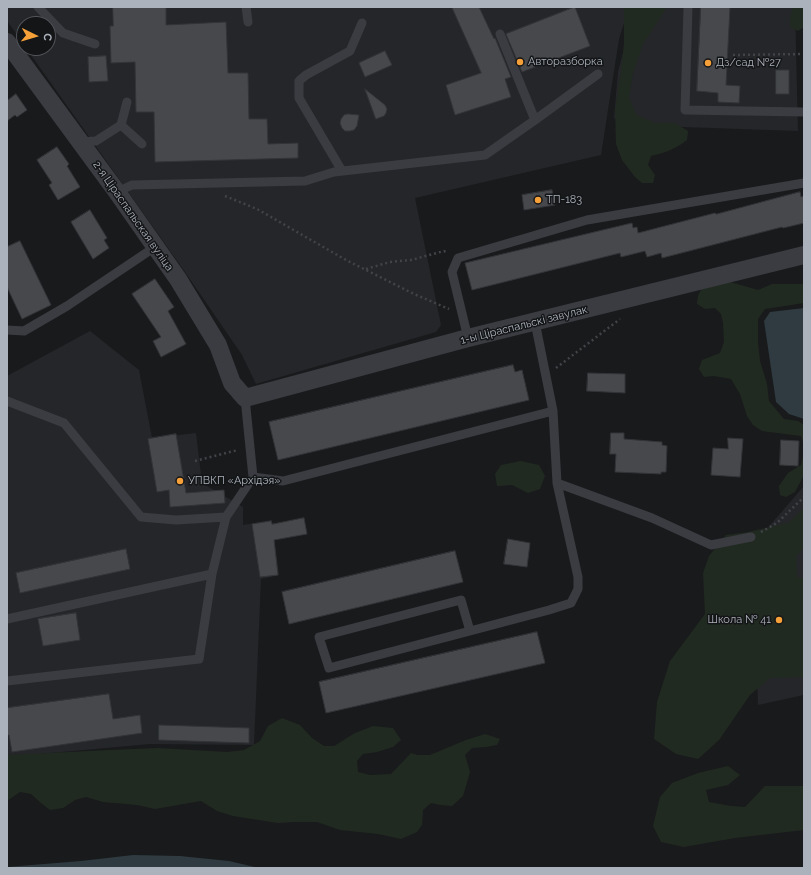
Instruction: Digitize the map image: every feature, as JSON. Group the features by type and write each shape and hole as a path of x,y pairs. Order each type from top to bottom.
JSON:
{"street":[{"name":"2-я Ціраспальская вуліца","path":"7,42 117,192 178,279 218,345 232,383 245,398"},
{"name":"1-ы Ціраспальскі завулак","path":"245,398 468,338 804,255"}],"lane":[{"path":"38,7 63,33 95,44"},
{"path":"246,7 248,22"},
{"path":"688,7 685,110 804,112"},
{"path":"342,171 299,98 299,81 306,75 350,51 362,23"},
{"path":"500,34 535,120"},
{"path":"117,192 132,185 305,182 334,172 485,155 598,74"},
{"path":"80,142 96,141 121,125 127,102"},
{"path":"121,125 142,144"},
{"path":"468,338 452,272 458,258 587,220 804,183"},
{"path":"7,330 24,331 67,306 155,247"},
{"path":"470,632 461,600 319,637 329,668 470,632 550,610 571,602 578,589 578,577 557,483 553,411 535,322"},
{"path":"7,681 198,659 212,574 226,516 253,477 245,398"},
{"path":"7,400 64,423 141,517 176,520 226,516"},
{"path":"253,477 283,481 553,411"},
{"path":"557,483 652,518 711,545 751,538"},
{"path":"7,619 212,574"}],"path":[{"path":"733,55 804,54"},
{"path":"222,195 256,209 339,256 414,294 462,315"},
{"path":"365,269 390,262 411,260 444,251 458,258"},
{"path":"546,376 624,316"},
{"path":"195,461 250,446"},
{"path":"751,538 777,523 804,497"}],"shaded area":[{"path":"7,7 629,7 619,39 601,155 415,198 441,325 436,332 256,384 242,355 32,56 56,56 56,16 16,16 16,33 7,21"},
{"path":"624,7 666,7 643,44 633,73 629,97 636,115 655,123 675,123 688,131 687,140 683,143 661,154 651,156 648,165 655,175 653,183 642,183 635,177 622,160 616,144 615,110 624,43"},
{"name":"Дз/сад №27","path":"635,7 795,7 798,131 625,125 614,118 618,72"},
{"path":"793,7 804,7 804,27 798,31 790,27 790,18"},
{"path":"727,281 758,290 772,284 804,284 804,303 765,309 758,319 758,342 760,361 767,384 769,401 784,419 798,421 804,425 804,445 801,436 762,431 753,425 747,416 740,394 731,379 714,376 704,377 699,369 702,360 720,353 724,342 721,314 715,308 705,309 697,304 698,296 703,285"},
{"path":"804,308 804,419 789,414 776,402 764,321 770,312"},
{"path":"90,331 139,370 152,438 196,433 202,483 243,507 243,525 272,520 279,575 261,579 254,745 150,744 7,757 7,376"},
{"path":"804,452 804,475 795,492 786,497 780,495 779,486 788,473 801,465"},
{"path":"521,461 539,465 545,476 540,489 528,493 512,485 497,486 495,474 501,465"},
{"name":"Школа № 41","path":"804,486 804,695 758,705 752,546"},
{"path":"804,508 804,548 796,556 797,577 804,579 804,677 770,678 750,695 719,740 698,759 676,754 654,739 657,702 670,661 705,614 703,573 709,556 726,535 748,532 788,523"},
{"path":"282,718 300,725 312,738 324,746 334,746 355,733 373,726 393,728 401,740 393,747 377,752 363,754 357,761 358,772 370,775 391,774 411,753 417,755 430,755 485,734 500,739 497,745 472,748 465,755 470,772 463,796 452,806 431,803 423,810 422,825 417,832 401,839 378,834 340,830 317,822 278,823 233,816 217,811 201,801 155,809 137,805 103,802 86,797 75,800 63,808 50,810 31,794 20,792 7,801 7,755 158,748 227,752 244,750 260,741 268,726"},
{"path":"728,766 740,775 728,785 706,790 709,802 745,807 765,786 804,786 804,830 735,838 684,847 661,842 653,826 660,797 672,783 698,773"},
{"path":"133,855 180,856 229,861 259,868 7,868 7,867"}],"building":[{"path":"113,7 166,7 166,25 226,22 228,73 248,73 249,119 267,119 268,144 298,143 298,158 155,162 154,112 136,112 135,62 111,63 110,26 113,26"},
{"path":"452,7 479,7 494,39 495,38 511,77 505,79 511,97 455,115 446,85 481,73"},
{"path":"575,7 590,46 522,72 506,34"},
{"path":"701,7 730,7 726,85 740,86 739,103 718,102 718,93 697,91"},
{"path":"385,51 392,65 365,77 359,63"},
{"path":"106,56 108,81 89,82 88,57"},
{"path":"776,70 789,70 789,94 776,94"},
{"path":"365,89 385,105 387,109 384,116 376,119"},
{"path":"16,94 27,110 17,117 15,115 7,121 7,101"},
{"path":"344,115 359,115 357,126 354,130 345,131 340,123"},
{"path":"57,147 69,164 67,166 80,187 58,200 49,185 52,183 37,160"},
{"name":"ТП-183","path":"552,190 555,205 524,210 522,195"},
{"path":"800,192 801,197 804,196 804,223 782,227 662,258 661,253 647,257 645,251 621,257 620,253 472,290 465,263 632,223 633,228 637,227 638,233"},
{"path":"90,210 107,238 104,240 109,248 93,259 71,222"},
{"path":"20,241 51,305 22,319 7,287 7,247"},
{"path":"155,279 174,307 168,311 186,344 161,357 153,341 161,337 132,294"},
{"path":"513,365 515,372 522,370 529,400 278,460 269,422"},
{"path":"588,373 625,374 625,393 587,391"},
{"path":"611,433 624,433 624,439 662,442 662,445 667,446 666,472 661,472 661,474 615,472 616,454 610,454"},
{"path":"176,434 186,493 224,490 225,503 170,507 169,490 157,492 148,439"},
{"path":"728,438 743,439 740,477 711,475 713,448 728,449"},
{"path":"781,440 799,441 798,466 780,465"},
{"path":"304,518 307,534 274,540 278,575 260,577 252,524 271,521 272,524"},
{"path":"508,539 530,543 527,567 504,564"},
{"path":"126,549 130,569 20,593 16,573"},
{"path":"455,551 463,582 289,624 282,592"},
{"path":"76,613 80,640 43,646 38,619"},
{"path":"537,632 545,663 326,713 319,682"},
{"path":"109,694 113,719 140,715 142,733 12,752 9,735 7,735 7,708"},
{"path":"159,725 249,728 249,743 159,740"}],"place":[{"name":"Авторазборка","path":"520,62"},
{"name":"Дз/сад №27","path":"708,63"},
{"name":"ТП-183","path":"538,200"},
{"name":"УПВКП «Архідэя»","path":"180,481"},
{"name":"Школа № 41","path":"779,620"}]}
